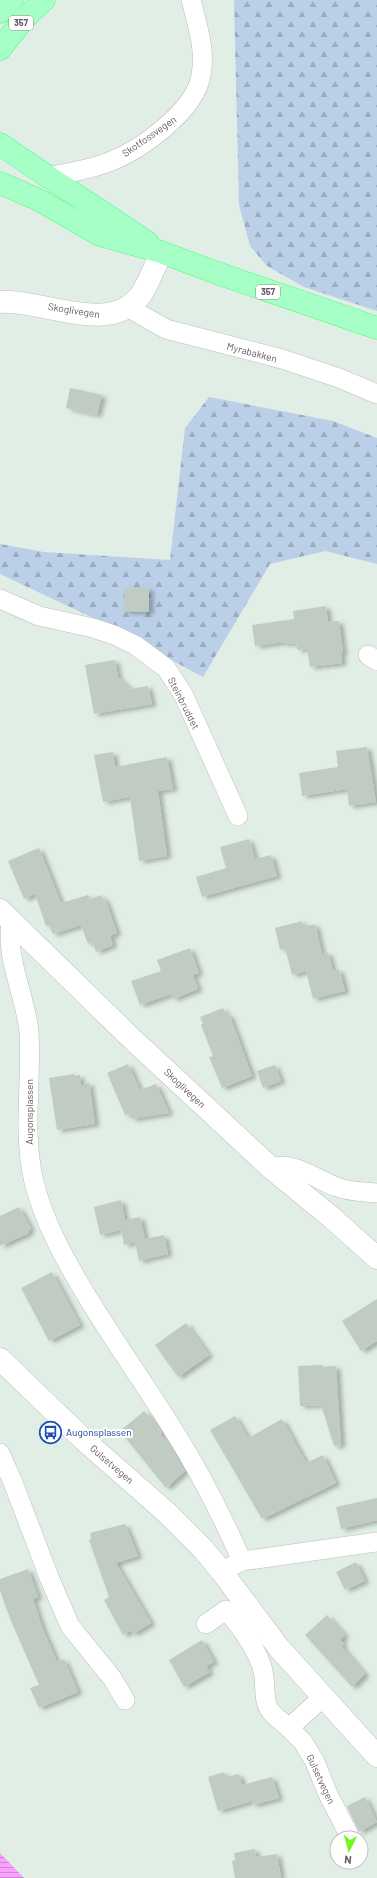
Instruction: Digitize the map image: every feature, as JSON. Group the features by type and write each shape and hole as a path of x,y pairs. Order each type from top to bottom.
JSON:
{"main road":[{"name":"357","path":"0,12 12,0"},
{"name":"357","path":"0,49 23,20 44,0"},
{"name":"357","path":"0,144 47,177 110,217 161,252"},
{"name":"357","path":"0,183 39,200 100,235 161,252 224,276 377,328"}],"street":[{"name":"Skotfossvegen","path":"47,177 110,162 129,152 164,127 190,103 197,91 203,60 191,0"},
{"path":"129,308 140,296 161,252"},
{"name":"Skoglivegen","path":"0,302 30,303 99,316 117,313 129,308"},
{"name":"Myrabakken","path":"129,308 166,329 282,359 339,378 377,394"},
{"name":"Steinbruddet","path":"0,599 39,616 93,628 114,635 135,645 166,668 183,694 238,816"},
{"name":"Skoglivegen","path":"6,917 130,1037 271,1168 331,1217 377,1258"},
{"name":"Augonsplassen","path":"6,917 10,944 26,1012 29,1032 27,1108 30,1164 43,1210 54,1238 108,1331 174,1431 205,1484 242,1561"},
{"path":"271,1168 278,1165 284,1166 310,1175 338,1188 377,1193"},
{"name":"Gulsetvegen","path":"0,1358 84,1440 185,1531 222,1572 279,1648 377,1756"},
{"path":"0,1453 12,1480 60,1605 70,1626 112,1678 125,1700"},
{"path":"222,1572 242,1561 377,1542"},
{"name":"Gulsetvegen","path":"206,1624 226,1610 239,1624 257,1653 263,1669 266,1702 270,1711 303,1742 315,1762 324,1788 346,1830"},
{"path":"289,1728 323,1697"}],"green space":[{"path":"234,0 377,0 377,311 304,287 267,266 250,246 239,205"},
{"path":"209,397 333,421 377,438 377,564 325,551 270,564 203,677 93,618 0,574 0,544 44,552 170,560 185,428"}],"shaded area":[{"path":"0,1853 24,1878 0,1878"}],"building":[{"path":"70,388 102,395 97,415 66,408"},
{"path":"125,588 149,588 149,612 124,611"},
{"path":"326,606 328,622 339,621 343,653 341,653 342,663 310,667 307,649 297,650 296,643 284,644 284,642 255,646 252,625 294,619 293,611"},
{"path":"115,660 118,677 131,689 148,686 152,704 94,714 85,665"},
{"path":"367,747 376,802 349,806 347,789 302,796 299,773 338,767 336,751"},
{"path":"113,752 115,767 167,757 173,789 158,791 167,856 139,861 130,797 103,802 94,755"},
{"path":"249,839 255,859 271,855 277,876 202,897 196,877 226,868 220,847"},
{"path":"39,848 61,903 88,895 90,899 102,895 103,900 105,899 117,933 110,936 113,945 96,952 93,942 88,944 81,925 53,934 49,925 46,926 35,894 24,899 8,861"},
{"path":"302,921 303,927 315,924 322,954 328,952 333,971 339,969 345,991 313,999 306,971 292,975 285,948 280,950 275,928"},
{"path":"190,948 199,973 193,975 198,989 173,999 171,994 140,1005 131,981 161,971 157,960"},
{"path":"223,1008 226,1015 229,1014 252,1076 222,1088 209,1057 213,1056 201,1025 203,1024 200,1017"},
{"path":"128,1064 140,1090 156,1084 169,1113 132,1119 129,1113 125,1115 107,1073"},
{"path":"275,1065 281,1081 263,1088 257,1071"},
{"path":"74,1074 74,1076 80,1075 81,1086 89,1082 95,1124 57,1130 49,1078"},
{"path":"121,1200 125,1220 140,1217 145,1239 164,1235 168,1254 139,1261 135,1242 124,1245 121,1230 100,1235 94,1207"},
{"path":"19,1207 31,1229 28,1230 29,1233 0,1246 0,1216"},
{"path":"52,1272 80,1325 49,1341 21,1288"},
{"path":"377,1299 377,1341 361,1351 342,1321"},
{"path":"186,1323 209,1355 178,1377 155,1345"},
{"path":"323,1365 323,1367 336,1366 341,1445 334,1446 321,1405 300,1406 298,1366"},
{"path":"144,1411 161,1431 162,1433 160,1434 169,1444 185,1471 166,1488 120,1431"},
{"path":"235,1416 248,1438 282,1419 306,1463 323,1455 336,1483 262,1519 210,1430"},
{"path":"377,1498 377,1520 341,1529 336,1507"},
{"path":"125,1524 138,1556 116,1563 151,1623 133,1634 131,1630 123,1635 104,1600 109,1597 89,1540 91,1539 90,1533"},
{"path":"356,1562 365,1581 345,1590 336,1572"},
{"path":"28,1569 38,1597 33,1599 42,1627 57,1662 64,1659 78,1692 39,1708 30,1688 39,1685 11,1621 0,1591 0,1579"},
{"path":"327,1615 345,1635 340,1640 344,1644 341,1646 365,1674 352,1687 305,1635"},
{"path":"202,1640 214,1662 206,1666 210,1672 184,1687 169,1660"},
{"path":"224,1772 226,1777 239,1774 242,1785 272,1777 279,1798 253,1805 252,1801 218,1811 208,1777"},
{"path":"365,1797 377,1822 363,1830 358,1830 347,1806"},
{"path":"255,1849 256,1857 277,1854 281,1878 235,1878 232,1861 235,1860 234,1853"}],"place":[{"name":"Augonsplassen","path":"51,1432"}]}
